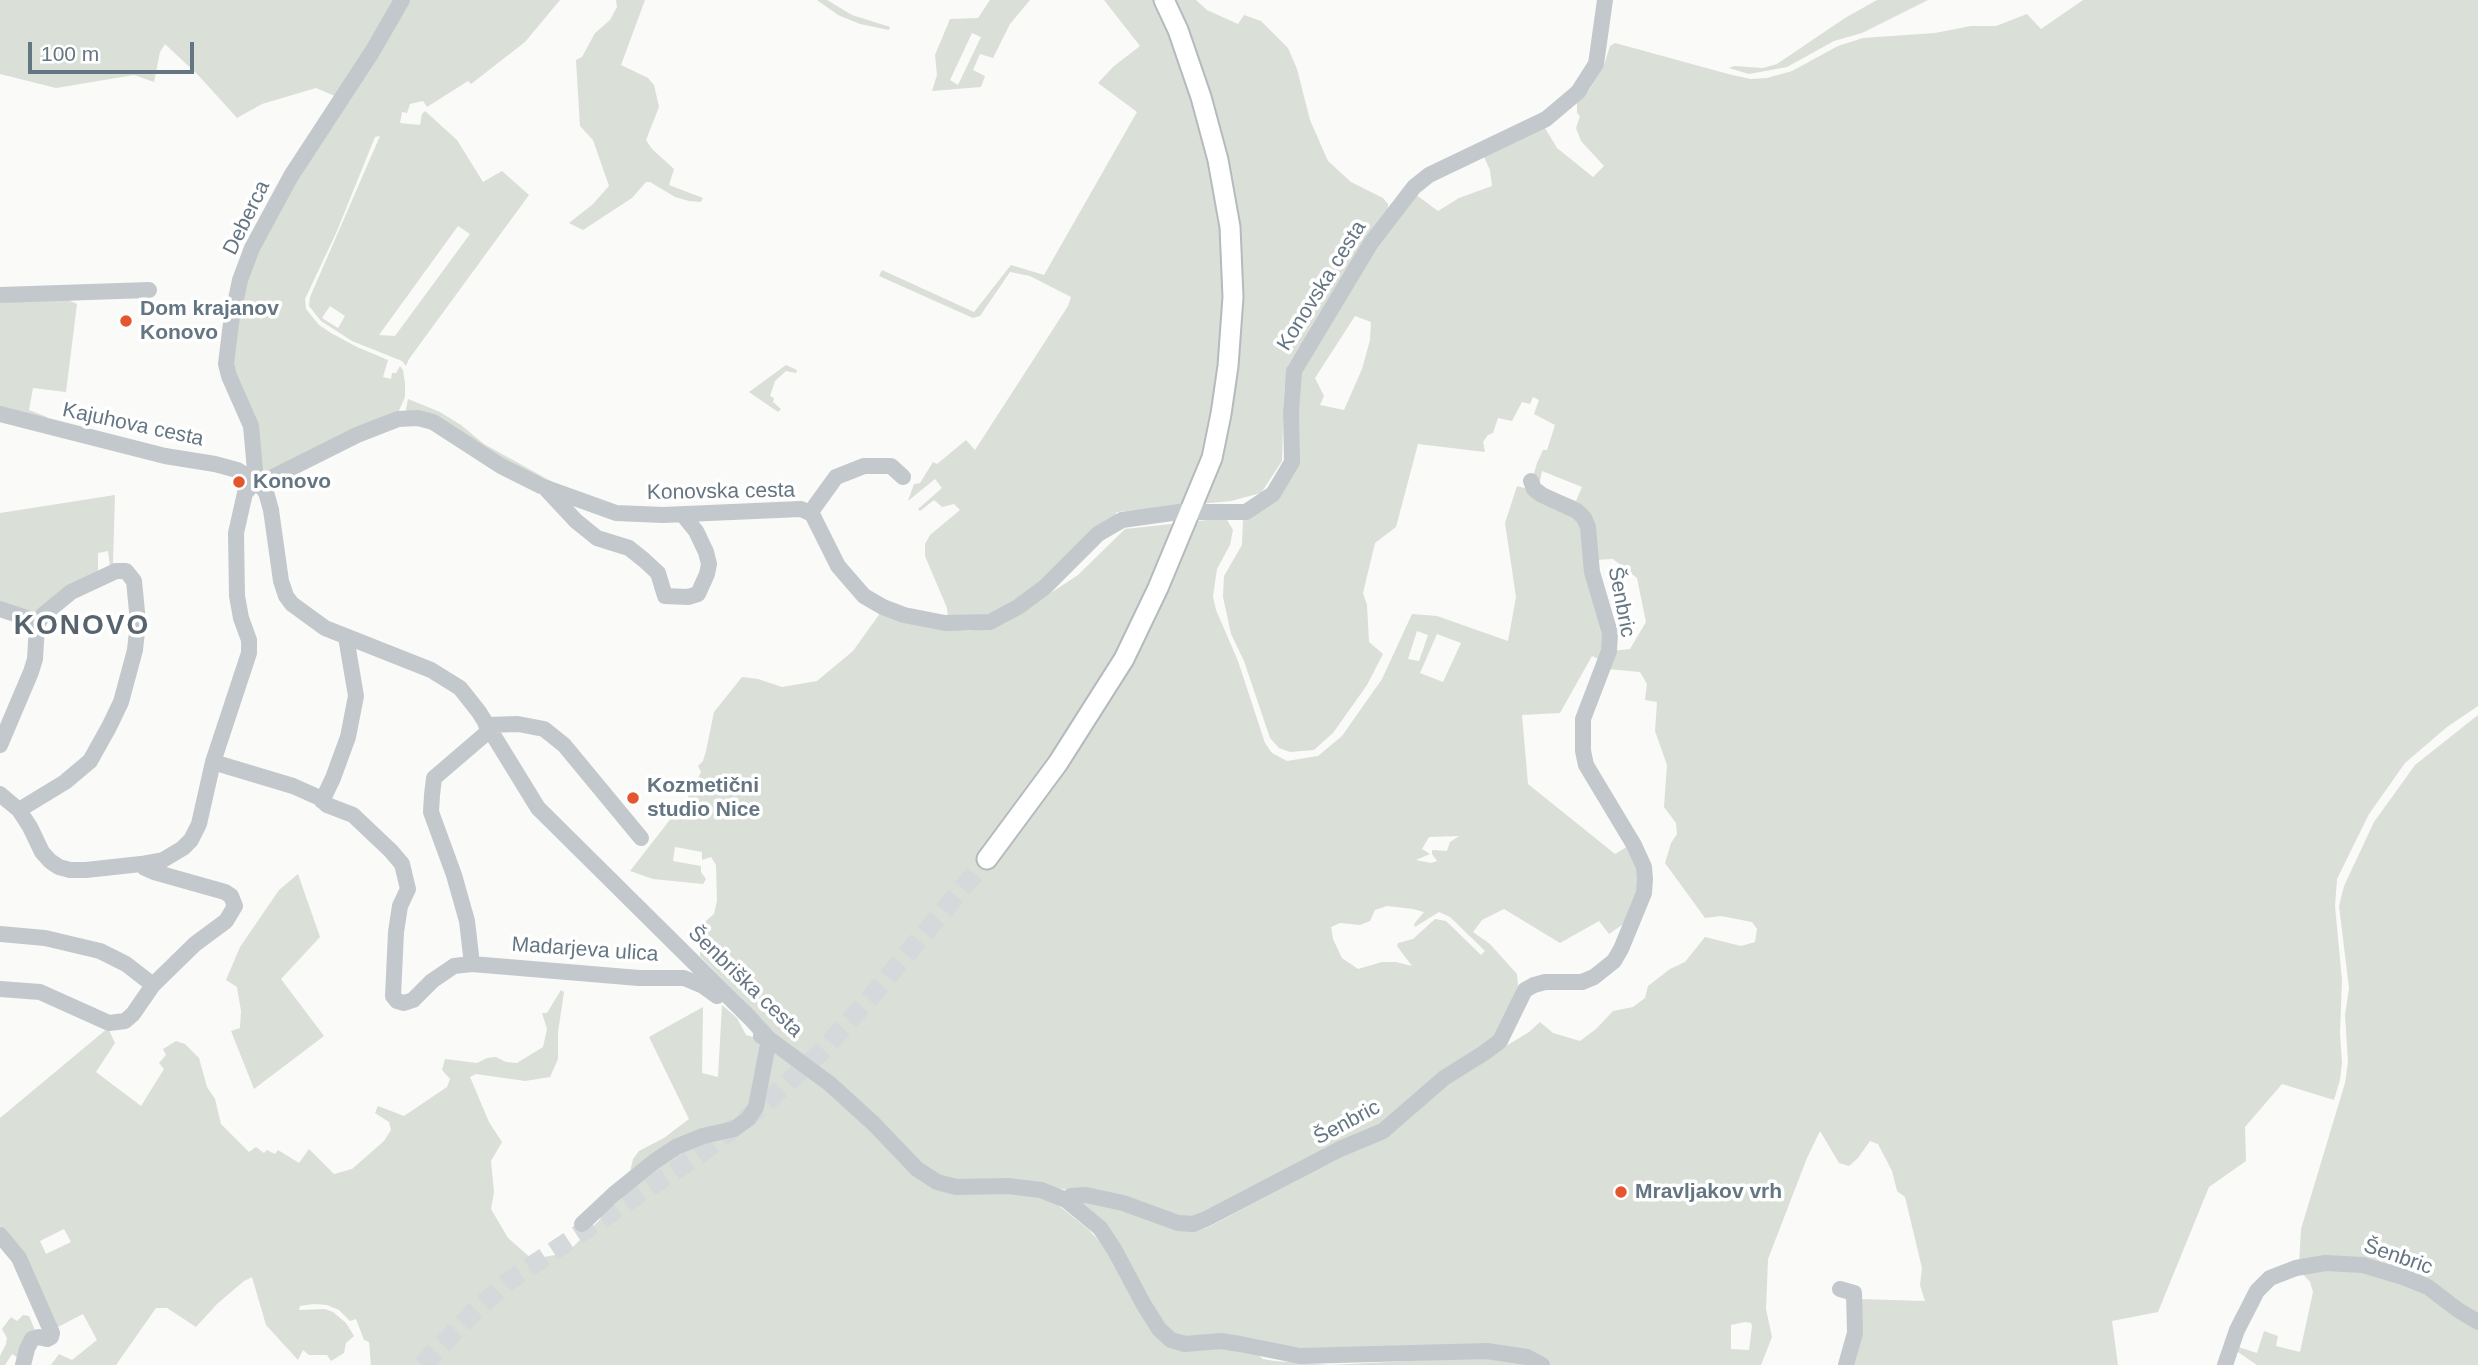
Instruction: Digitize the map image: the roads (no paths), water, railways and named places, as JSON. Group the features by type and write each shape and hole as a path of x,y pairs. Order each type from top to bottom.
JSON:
{"main road":[{"path":"987,859 1058,763 1124,659 1158,588 1212,458 1222,414 1233,296 1230,227 1218,160 1202,97 1164,0"}],"street":[{"name":"Deberca","path":"256,481 251,425 226,363 240,280 252,248 291,176 372,52 402,0"},
{"name":"Konovska cesta","path":"256,481 271,478 367,431 398,419 418,418 433,422 500,466 544,487 616,513 682,515 801,509 812,514 838,566 864,596 904,615 945,623 990,622 1018,607 1045,587 1098,534 1122,520 1189,512 1246,512 1273,494 1292,462 1294,371 1371,243 1414,187 1429,175 1546,118 1578,92 1596,64 1605,0"},
{"path":"0,295 149,290"},
{"name":"Kajuhova cesta","path":"0,414 165,457 215,464 237,470 256,481"},
{"path":"810,513 836,477 864,466 891,466 903,477"},
{"name":"Šenbriška cesta","path":"256,481 266,492 271,510 281,581 286,596 303,614 325,628 431,670 460,688 488,727 538,808 769,1040 830,1084 874,1124 917,1169 937,1182 956,1187 1008,1186 1030,1189 1066,1200"},
{"path":"0,794 19,810 42,852 50,861 70,870 141,864 173,855 191,840 199,824 214,762 249,653 249,639 237,596 236,533 245,493 256,481"},
{"name":"Šenbric","path":"1066,1200 1071,1196 1086,1195 1114,1200 1178,1223 1193,1224 1206,1219 1340,1150 1383,1131 1444,1078 1500,1041 1525,990 1545,982 1582,982 1594,977 1614,961 1644,893 1645,879 1644,867 1634,845 1586,765 1583,751 1583,719 1609,651 1609,633 1592,572 1588,527 1584,518 1542,495 1534,489 1531,481"},
{"path":"544,487 570,516 597,538 629,548 644,560 658,573 665,596 688,597 698,594 707,574 709,564 706,552 696,531 682,515"},
{"path":"0,746 31,672 35,659 37,625 43,615 71,592 116,571 126,571 134,581 138,622 132,668 115,714 90,761 65,782 19,810"},
{"path":"0,609 27,618 37,625"},
{"path":"322,801 345,744 354,707 354,683 346,637"},
{"path":"214,762 293,786 327,805 353,815 391,850 402,864 408,890 400,906 396,932 393,996 404,1003 413,1000 432,981 454,965 471,964 467,921 431,812 432,795 434,778 488,727 518,724 544,729 564,745 641,838"},
{"path":"0,989 40,992 110,1023 125,1021 134,1014 153,985 195,944 226,921 233,912 234,900 225,892 154,872 141,864"},
{"path":"0,934 25,935 100,951 126,964 153,985"},
{"name":"Madarjeva ulica","path":"471,964 639,978 684,978 703,986 728,1003 748,1029 769,1040"},
{"path":"582,1224 614,1194 676,1147 703,1136 734,1129 748,1119 755,1107 769,1040"},
{"path":"1066,1200 1100,1228 1159,1329 1171,1340 1185,1344 1221,1341 1300,1356 1487,1351 1527,1357 1542,1365"},
{"path":"0,1236 19,1258 52,1333 51,1338 32,1339 23,1365"},
{"name":"Šenbric","path":"2225,1365 2237,1330 2257,1291 2270,1278 2297,1268 2325,1263 2363,1265 2403,1277 2428,1287 2478,1322"},
{"path":"1840,1289 1854,1293 1855,1333 1846,1365"}],"tunnel":[{"path":"422,1365 510,1280 700,1154 761,1107 820,1053 987,859"}],"place":[{"name":"Dom krajanov Konovo","path":"126,321"},
{"name":"Konovo","path":"239,482"},
{"name":"Kozmetični studio Nice","path":"633,798"},
{"name":"Mravljakov vrh","path":"1621,1192"}],"district":[{"name":"KONOVO","path":"82,626"}]}
